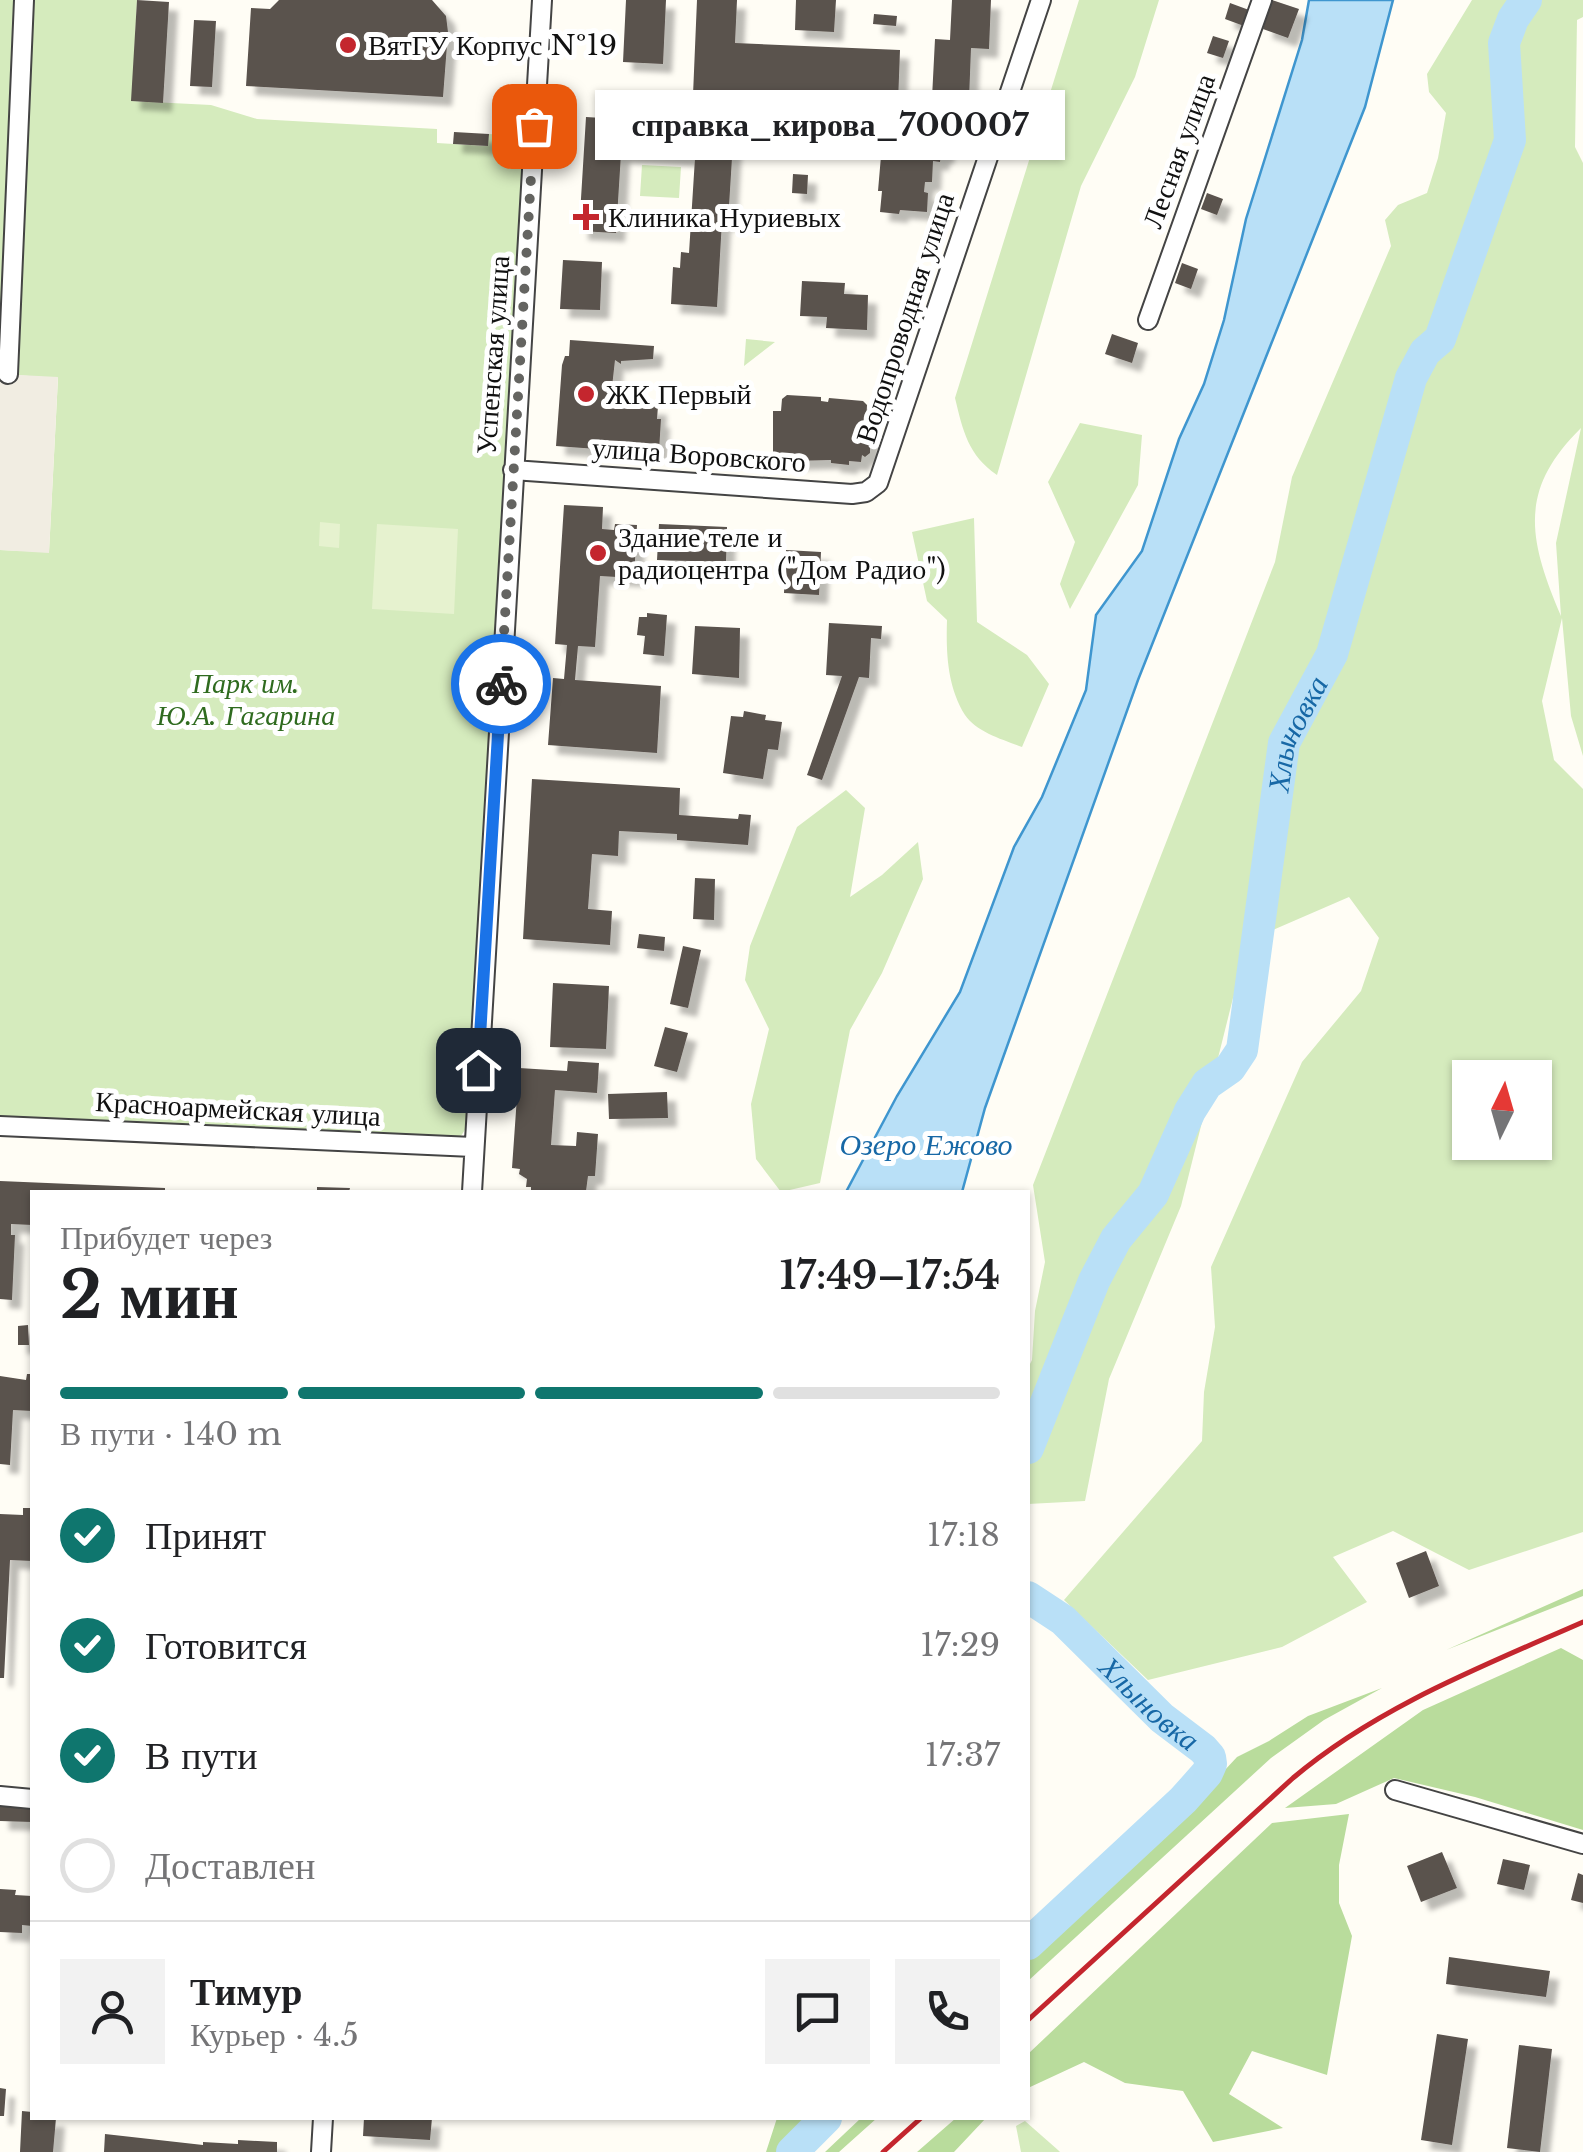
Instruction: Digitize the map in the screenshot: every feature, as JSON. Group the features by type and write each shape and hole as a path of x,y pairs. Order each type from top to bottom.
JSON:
{"street":[{"path":"8,374 24,0"},
{"name":"Успенская улица","path":"472,1190 542,0"},
{"name":"Водопроводная улица","path":"878,483 1041,0"},
{"name":"Лесная улица","path":"1148,320 1262,0"},
{"name":"улица Воровского","path":"513,470 852,494 866,492 878,483"},
{"name":"Красноармейская улица","path":"0,1126 473,1147"},
{"path":"1395,1790 1583,1844"},
{"path":"0,1796 30,1799"},
{"path":"320,2152 323,2120"}],"green space":[{"name":"Парк им. Ю.А. Гагарина","path":"0,0 137,0 132,101 211,105 257,119 437,129 437,143 487,146 489,134 524,136 470,1122 459,1139 0,1126 0,550 49,552 58,378 0,374"},
{"path":"1079,0 1159,0 1135,77 1081,186 997,475 973,451 955,398"},
{"path":"1472,0 1583,0 1583,17 1577,20 1575,147 1583,163 1583,756 1571,716 1562,618 1542,701 1554,760 1583,789 1583,1532 1469,1570 1393,1531 1333,1557 1367,1602 1282,1647 1148,1680 1064,1600 1202,1441 1204,1392 1215,1327 1211,1267 1302,1062 1361,991 1379,938 1349,897 1268,932 1233,998 1181,1206 1109,1379 1085,1501 1030,1504 1030,1364 1045,1262 1033,1185 1275,562 1292,477 1391,246 1385,220 1398,205 1427,193 1446,113 1429,92 1427,74","holes":["1581,428 1556,543 1561,616 1542,563 1535,517 1546,473"]},
{"path":"642,165 681,167 679,198 640,196"},
{"path":"746,339 775,342 744,366"},
{"path":"1080,423 1142,435 1138,485 1070,609 1060,584 1075,542 1048,482"},
{"path":"974,518 977,622 1027,655 1049,684 1022,747 976,726 959,704 949,669 947,620 927,601 912,532"},
{"path":"320,522 340,524 339,548 319,546"},
{"path":"377,524 458,529 454,614 372,609"},
{"path":"846,790 865,808 850,897 882,875 918,842 923,879 882,973 850,1030 820,1183 779,1190 756,1159 751,1104 769,1029 745,980 750,946 797,827"},
{"path":"1583,1589 1583,1596 1446,1650"},
{"path":"1561,1648 1583,1660 1583,1830 1475,1797 1394,1778 1336,1804 1285,1808 1423,1710"},
{"path":"1382,1688 1324,1720 1271,1758 1030,1979 1030,1957 1184,1814 1237,1757 1308,1716"},
{"path":"1349,1814 1339,1865 1339,1903 1352,1936 1327,2075 1252,2051 1229,2094 1283,2128 1213,2142 1183,2091 1125,2083 1084,2062 1030,2087 1030,2052 1272,1823"},
{"path":"776,2120 838,2120 804,2152 766,2152"},
{"path":"859,2120 875,2120 839,2152 825,2152"},
{"path":"954,2120 984,2120 954,2152 917,2152"},
{"path":"1025,2121 1060,2152 1021,2152 1016,2126"}],"shaded area":[{"path":"0,374 58,377 49,553 0,550"}],"water":[{"name":"Озеро Ежово","path":"1309,0 1393,0 1365,107 1138,680 985,1108 963,1190 847,1190 897,1096 960,992 1014,847 1042,797 1086,690 1096,615 1142,551 1179,439 1204,384 1224,320 1246,219 1302,40"}],"building":[{"path":"137,0 169,2 163,103 131,101"},
{"name":"ВятГУ Корпус №19","path":"279,0 432,0 446,16 448,32 443,97 246,86 251,8 270,9"},
{"path":"626,0 666,0 663,64 623,62"},
{"path":"697,0 737,0 735,43 900,50 898,103 693,95"},
{"path":"796,0 836,0 834,32 795,30"},
{"path":"952,0 991,0 989,49 971,48 969,100 932,98 935,39 950,40"},
{"path":"1272,0 1299,9 1288,38 1263,29"},
{"path":"1230,3 1249,10 1244,26 1225,19"},
{"path":"874,14 897,16 896,26 873,24"},
{"path":"194,20 216,21 212,87 190,86"},
{"path":"1213,36 1229,41 1223,58 1207,53"},
{"path":"586,117 734,126 728,222 722,221 717,307 671,304 673,267 680,268 681,252 689,253 695,158 621,154 616,233 579,231"},
{"path":"884,123 948,127 945,155 941,155 940,162 933,161 932,182 925,182 927,212 880,212"},
{"path":"454,132 489,134 488,146 453,144"},
{"path":"793,174 808,175 807,194 792,193"},
{"path":"1207,193 1223,199 1217,215 1201,209"},
{"path":"563,260 602,262 600,310 560,309"},
{"path":"1182,263 1198,269 1191,289 1175,283"},
{"path":"802,281 845,283 844,294 868,295 867,330 826,328 827,317 800,316"},
{"path":"1112,334 1138,343 1132,363 1105,354"},
{"name":"ЖК Первый","path":"570,340 654,346 653,359 621,364 615,360 610,405 658,406 659,451 556,446 562,365 565,356 569,356"},
{"path":"787,395 821,397 821,401 828,402 829,398 863,401 867,405 866,424 870,425 870,453 862,455 861,462 849,461 849,465 831,460 792,461 792,457 773,455 773,411 781,411 782,399"},
{"path":"564,505 603,507 602,529 614,530 615,524 637,525 634,578 600,576 595,647 578,646 575,680 661,686 657,753 548,745 553,678 564,679 567,645 555,644"},
{"path":"659,524 727,527 726,562 657,560"},
{"path":"786,550 821,552 819,595 784,593"},
{"path":"647,613 667,615 664,656 643,654 645,636 637,635 639,617 647,617"},
{"path":"829,623 882,626 881,639 871,638 869,678 859,677 822,780 807,775 842,676 826,675"},
{"path":"695,626 740,628 739,678 692,674"},
{"path":"744,711 782,722 778,750 768,749 763,779 723,773 731,716 743,717"},
{"path":"532,779 680,788 679,815 738,819 739,814 751,815 748,845 677,840 677,834 619,831 618,856 592,854 588,909 612,911 610,945 523,939"},
{"path":"695,878 715,879 714,920 693,919"},
{"path":"639,934 665,937 664,951 637,948"},
{"path":"683,946 701,950 688,1008 670,1004"},
{"path":"553,983 609,986 606,1049 550,1047"},
{"path":"665,1027 688,1033 677,1072 654,1066"},
{"path":"568,1061 599,1063 597,1093 555,1090 551,1145 576,1146 577,1132 598,1134 595,1176 588,1176 586,1190 531,1190 526,1187 527,1179 519,1174 520,1169 512,1168 519,1068 567,1071"},
{"path":"667,1092 668,1118 609,1119 608,1094"},
{"path":"0,1181 165,1188 30,1190 30,1225 11,1224 11,1235 15,1235 12,1300 0,1299"},
{"path":"317,1187 350,1188 350,1190"},
{"path":"28,1325 29,1345 18,1345 18,1326"},
{"path":"30,1374 30,1411 13,1410 10,1465 0,1464 0,1376 26,1380"},
{"path":"23,1508 30,1508 30,1561 10,1560 4,1678 0,1678 0,1514 23,1515"},
{"path":"1426,1551 1439,1586 1409,1598 1396,1563"},
{"path":"0,1804 30,1806 30,1822 0,1821"},
{"path":"1442,1852 1457,1888 1421,1902 1407,1866"},
{"path":"1503,1859 1530,1865 1524,1890 1497,1884"},
{"path":"1578,1873 1583,1875 1583,1903 1571,1900"},
{"path":"0,1889 30,1896 30,1926 22,1925 22,1933 0,1932"},
{"path":"1449,1957 1550,1971 1546,1997 1446,1984"},
{"path":"1437,2034 1468,2039 1452,2145 1421,2140"},
{"path":"1519,2045 1552,2049 1540,2152 1507,2148"},
{"path":"0,2088 6,2089 4,2116 0,2116"},
{"path":"22,2111 30,2112 30,2120 56,2120 53,2152 20,2152"},
{"path":"364,2120 432,2120 430,2140 363,2136"},
{"path":"105,2134 203,2145 238,2144 238,2140 277,2142 277,2152 104,2152"}],"waterway":[{"name":"Хлыновка","path":"1030,1443 1094,1281 1116,1239 1153,1194 1190,1111 1207,1084 1230,1068 1242,1050 1284,743 1332,654 1411,378 1425,352 1440,339 1510,140 1504,43 1526,0"},
{"name":"Хлыновка","path":"1030,1598 1063,1620 1162,1718 1203,1749 1211,1764 1183,1800 1030,1942"},
{"name":"Хлыновка","path":"792,2152 824,2120"}],"railway":[{"path":"1030,2018 1325,1753 1432,1690 1583,1622"},
{"path":"883,2152 919,2120"}],"way so far":[{"path":"501,684 534,126"}],"place":[{"name":"ВятГУ Корпус №19","path":"348,45"},
{"name":"справка_кирова_700007","path":"534,126"},
{"name":"Клиника Нуриевых","path":"586,217"},
{"name":"ЖК Первый","path":"586,394"},
{"name":"Здание теле и радиоцентра (\"Дом Радио\")","path":"598,553"}],"route":[{"path":"478,1070 501,684"}]}
